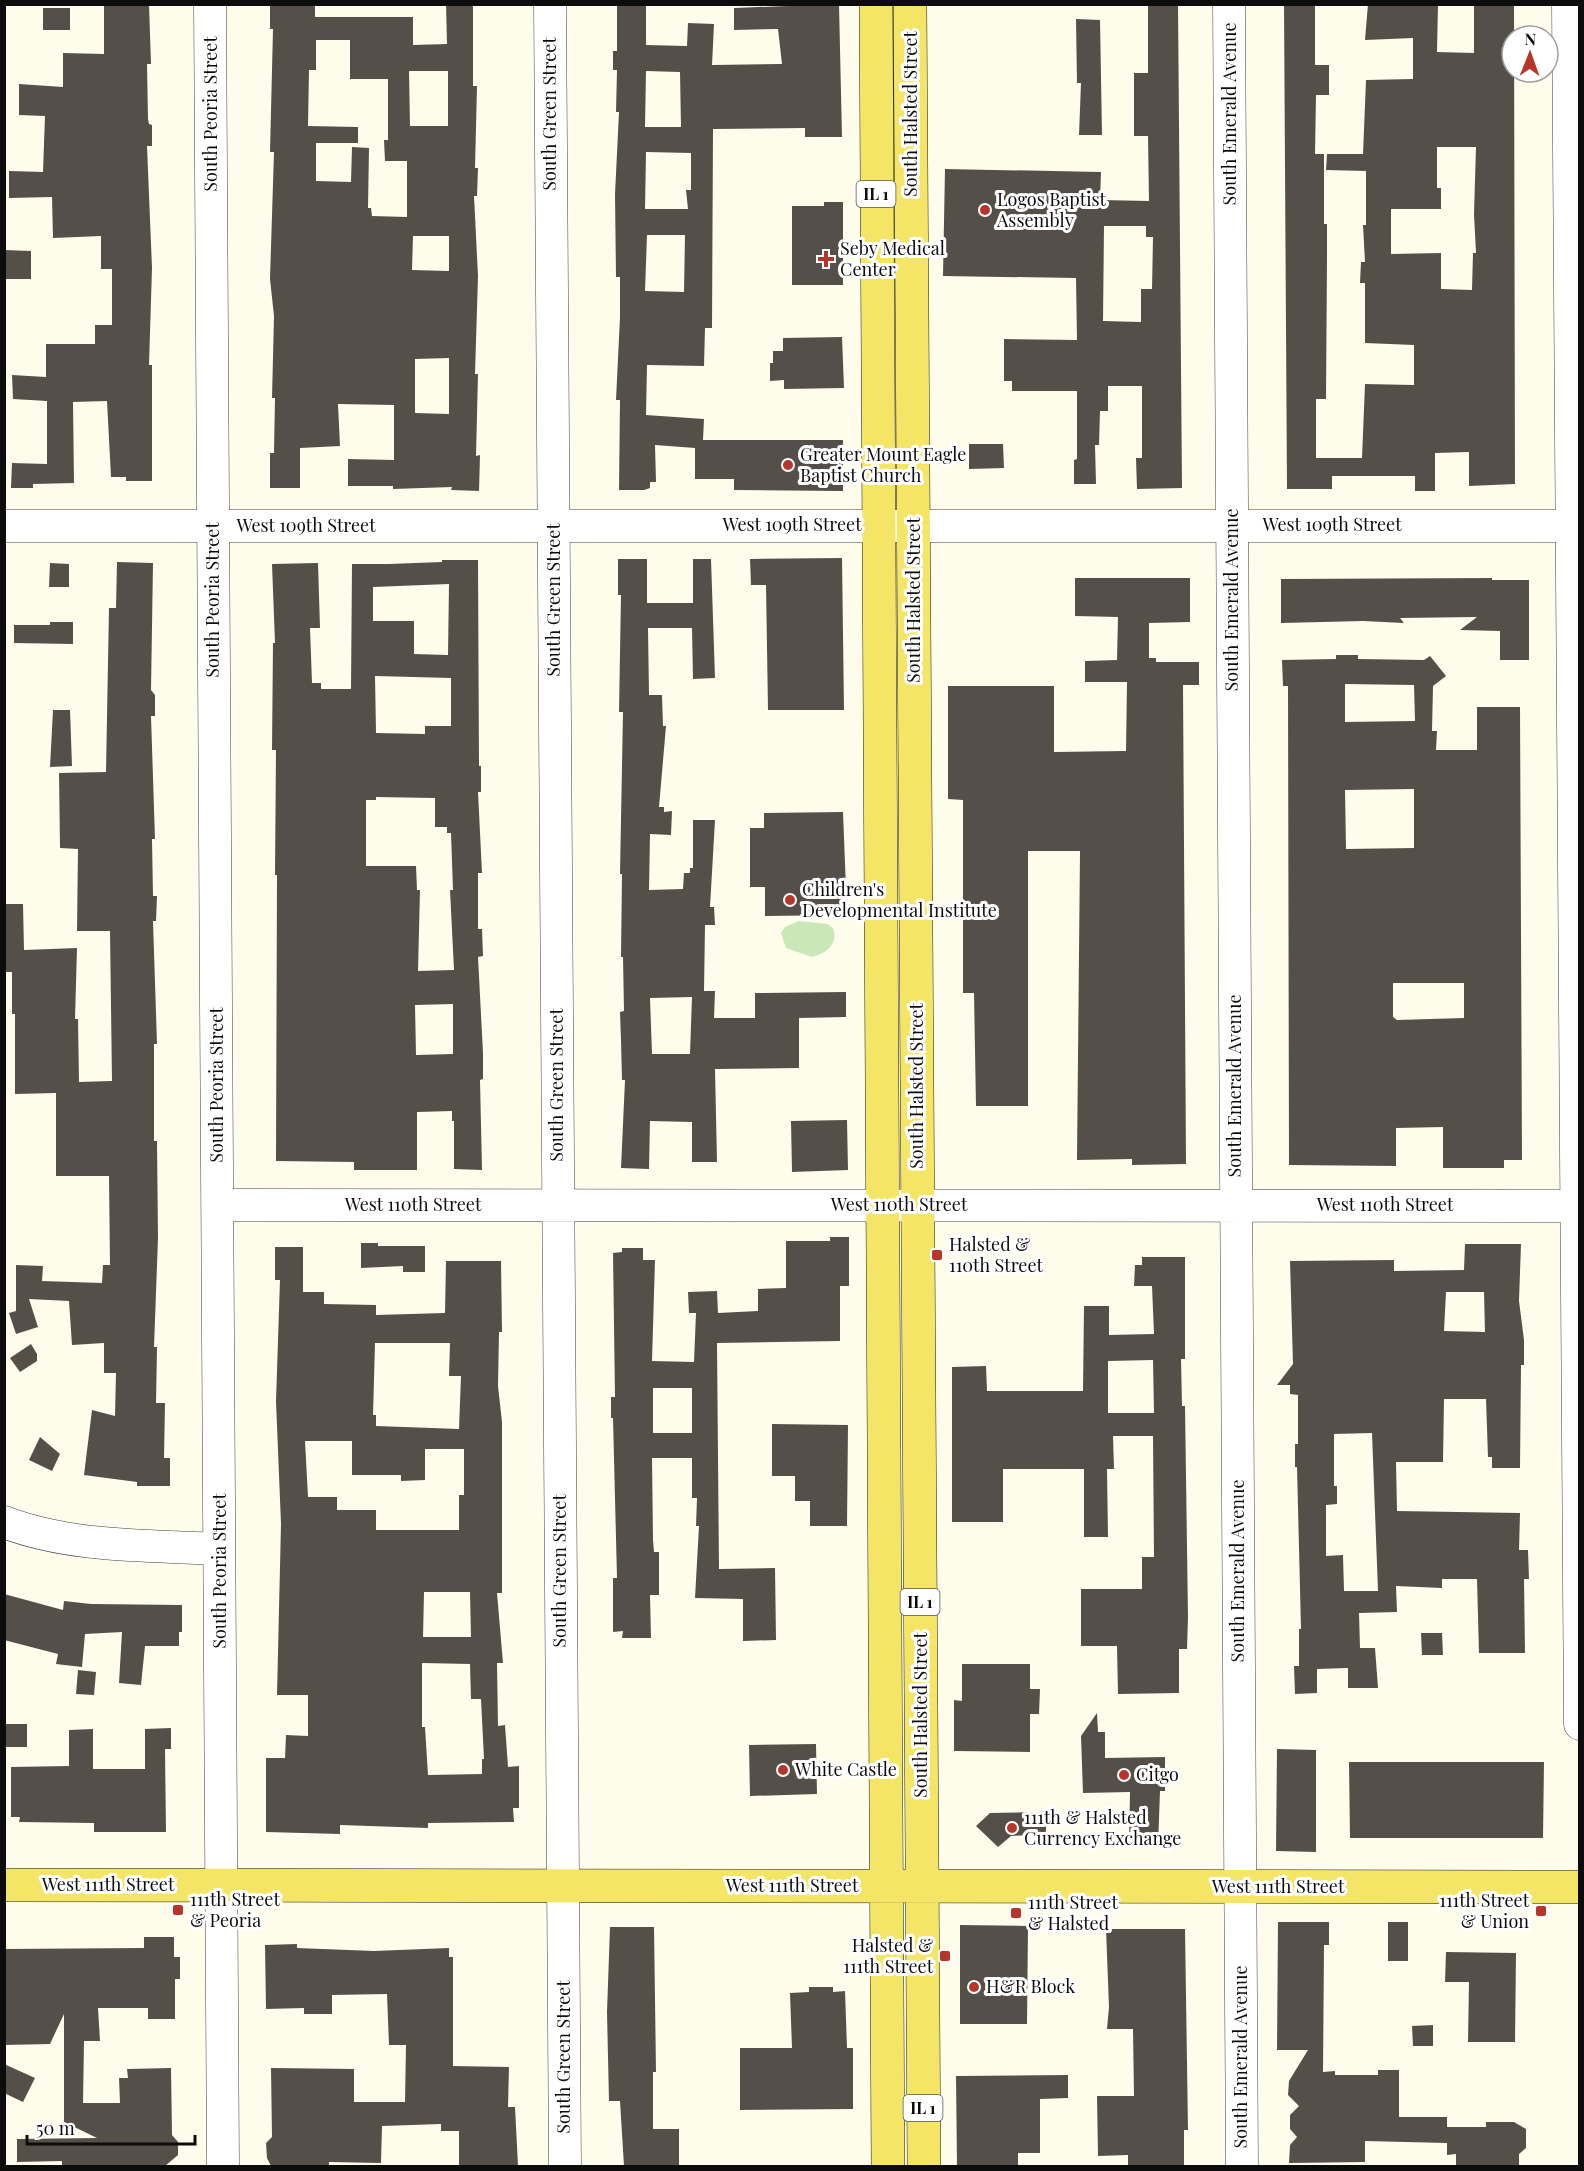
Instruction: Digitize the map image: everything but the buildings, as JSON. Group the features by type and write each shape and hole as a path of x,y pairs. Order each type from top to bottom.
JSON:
{"main road":[{"name":"South Halsted Street","path":"876,4 888,2166"},
{"name":"South Halsted Street","path":"910,4 924,2166"},
{"name":"West 111th Street","path":"4,1885 1580,1887"}],"street":[{"name":"South Peoria Street","path":"210,4 223,2166"},
{"name":"South Green Street","path":"549,4 565,2166"},
{"name":"South Emerald Avenue","path":"1229,4 1242,2166"},
{"path":"1568,4 1576,526 1580,1724"},
{"name":"West 109th Street","path":"4,526 913,524 1576,526"},
{"name":"West 110th Street","path":"218,1204 1578,1206"},
{"path":"4,1522 43,1534 85,1541 219,1549"}],"green space":[{"path":"799,921 827,924 833,928 833,943 822,953 812,957 786,948 781,933 785,927"}],"place":[{"name":"Logos Baptist Assembly","path":"985,210"},
{"name":"Seby Medical Center","path":"826,259"},
{"name":"Greater Mount Eagle Baptist Church","path":"788,465"},
{"name":"Children's Developmental Institute","path":"790,900"},
{"name":"Halsted & 110th Street","path":"937,1255"},
{"name":"White Castle","path":"783,1770"},
{"name":"Citgo","path":"1124,1775"},
{"name":"111th & Halsted Currency Exchange","path":"1012,1828"},
{"name":"111th Street & Peoria","path":"178,1910"},
{"name":"111th Street & Union","path":"1541,1911"},
{"name":"111th Street & Halsted","path":"1016,1913"},
{"name":"Halsted & 111th Street","path":"945,1956"},
{"name":"H&R Block","path":"974,1987"}]}
